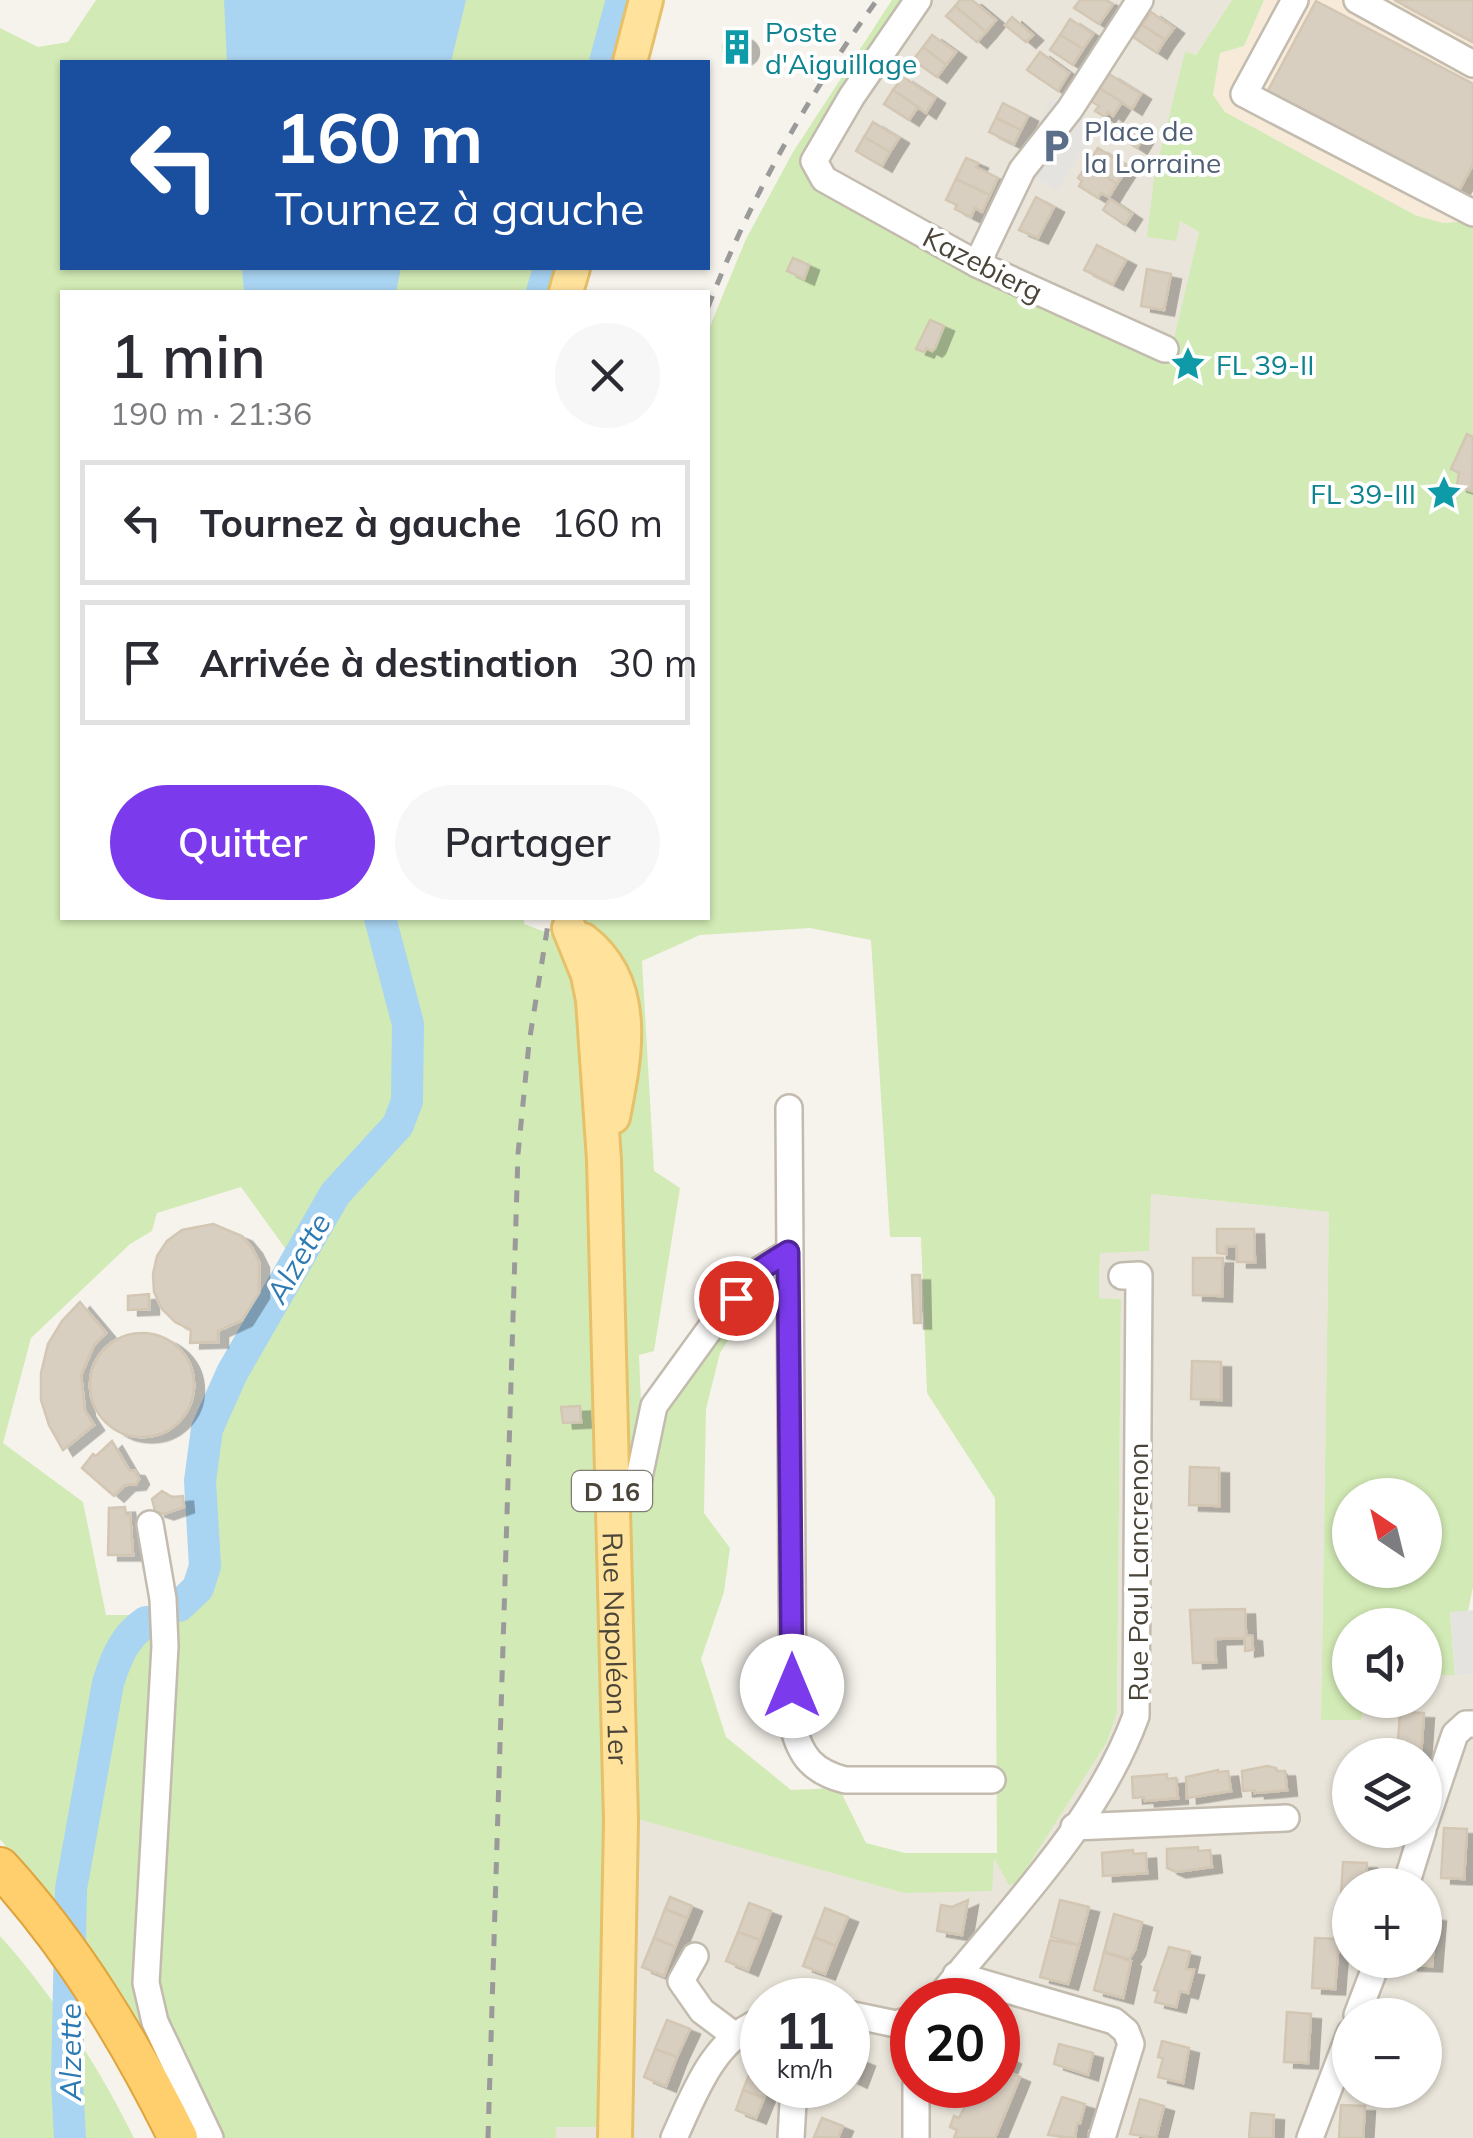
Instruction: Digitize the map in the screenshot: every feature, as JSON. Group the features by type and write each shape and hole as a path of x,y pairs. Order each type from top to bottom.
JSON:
{"highway":[{"path":"0,1867 68,1972 152,2138"},
{"path":"0,1902 68,1972 142,2066 178,2138"}],"main road":[{"path":"631,60 646,0"},
{"name":"Rue Napoléon 1er","path":"562,923 592,946 608,966 626,1025 622,1069 604,1160 621,1830 615,2138"}],"street":[{"name":"Kazebierg","path":"918,0 852,96 814,161 824,179 977,264 1165,350"},
{"path":"977,264 1022,170 1070,109 1140,0"},
{"path":"1295,0 1244,94 1473,213"},
{"path":"1357,0 1473,64"},
{"path":"789,1108 793,1725 797,1746 808,1762 845,1780 992,1780"},
{"path":"612,1498 636,1492 654,1406 748,1283 761,1269 788,1252"},
{"name":"Rue Paul Lancrenon","path":"954,1978 1028,1891 1074,1827 1122,1752 1136,1716 1139,1275 1122,1276"},
{"path":"150,1524 165,1646 146,1983 154,2022 210,2138"},
{"path":"1442,1773 1455,1734 1466,1724 1473,1724"},
{"path":"1074,1827 1286,1818"},
{"path":"694,1956 681,1980 702,2011 734,2035"},
{"path":"956,1975 1114,2022 1126,2031 1131,2044 1102,2138"},
{"path":"674,2138 700,2080 740,2032"},
{"path":"1310,2138 1332,2080"},
{"path":"791,2138 793,2108"},
{"path":"916,2108 916,2138"}],"shaded area":[{"path":"918,0 1232,0 1196,55 1186,53 1179,220 1199,232 1171,352 975,273 813,186 814,161"},
{"path":"1264,0 1473,0 1473,221 1443,223 1415,215 1225,112 1213,96 1220,53 1244,46"},
{"name":"Place de la Lorraine","path":"1051,99 1098,125 1057,190 1016,167"},
{"path":"1151,1194 1329,1212 1321,1719 1442,1718 1442,1675 1473,1674 1473,2138 556,2138 556,2127 603,2127 609,1810 904,1893 994,1856 1018,1882 1107,1742 1117,1713 1121,1299 1099,1298 1100,1252"},
{"path":"1473,1610 1473,1674 1455,1675 1450,1612"}],"green space":[{"path":"96,0 664,0 649,60 60,60 60,270 591,270 586,290 60,290 60,920 524,920 524,924 553,935 557,920 710,920 710,326 746,239 793,152 892,0 918,0 814,161 813,186 976,273 1171,351 1199,232 1180,221 1176,241 1147,237 1154,178 1185,52 1196,55 1232,0 1264,0 1244,46 1220,53 1213,95 1225,112 1415,215 1443,223 1473,221 1473,1587 1468,1611 1450,1613 1455,1675 1442,1675 1442,1608 1332,1608 1332,1718 1362,1718 1321,1720 1329,1212 1151,1194 1149,1251 1100,1253 1099,1298 1121,1299 1117,1713 1107,1742 1018,1882 1009,1885 994,1858 992,1891 904,1893 609,1811 603,2127 556,2127 556,2138 196,2138 156,2053 91,1952 0,1839 0,28 38,47 68,42","holes":["810,928 871,940 890,1237 921,1237 927,1393 995,1498 997,1853 905,1853 866,1843 839,1788 791,1790 726,1737 701,1659 724,1592 730,1548 704,1513 706,1409 720,1353 756,1296 749,1292 669,1408 641,1403 639,1355 654,1351 680,1188 654,1171 642,961 700,935","241,1187 295,1262 232,1373 207,1429 200,1481 205,1566 198,1588 179,1606 147,1622 143,1615 106,1615 83,1502 3,1443 31,1338 130,1244 152,1231 157,1213"]},
{"path":"0,1936 74,2032 134,2138 0,2138"}],"water":[{"path":"224,0 466,0 451,60 227,60"},
{"path":"242,270 401,270 396,290 244,290"}],"building":[{"path":"960,0 972,0 996,20 986,32 955,6"},
{"path":"1080,0 1106,0 1113,4 1099,24 1074,8"},
{"path":"1394,0 1473,0 1473,42"},
{"path":"1316,1 1473,84 1473,164 1455,198 1265,96"},
{"path":"955,6 986,32 977,42 946,16"},
{"path":"1151,12 1174,28 1165,40 1142,25"},
{"path":"1012,17 1033,35 1026,42 1005,25"},
{"path":"1070,19 1093,34 1083,49 1060,35"},
{"path":"1142,25 1165,40 1157,53 1133,37"},
{"name":"Poste d'Aiguillage","path":"736,34 745,38 749,47 745,56 736,60 727,56 723,47 727,38"},
{"path":"932,35 956,52 946,65 923,47"},
{"path":"1060,35 1083,49 1073,65 1050,50"},
{"path":"923,47 946,65 937,77 913,60"},
{"path":"1040,52 1069,73 1058,91 1027,70"},
{"path":"1109,74 1141,94 1132,109 1099,88"},
{"path":"903,77 935,98 926,113 893,90"},
{"path":"1099,88 1122,102 1113,116 1108,112 1105,117 1095,111 1099,106 1091,101"},
{"path":"893,90 918,107 909,120 884,104"},
{"path":"1003,103 1028,116 1021,130 996,118"},
{"path":"996,118 1021,130 1014,144 989,132"},
{"path":"873,122 899,138 890,152 864,137"},
{"path":"1121,123 1143,138 1137,148 1114,133"},
{"path":"864,137 890,152 882,166 856,151"},
{"path":"1098,148 1128,167 1117,184 1087,165"},
{"path":"966,158 998,178 990,195 956,179"},
{"path":"1087,165 1117,184 1109,197 1101,193 1098,198 1079,186 1082,181 1078,178"},
{"path":"956,179 990,195 982,212 975,208 971,217 946,200"},
{"path":"1036,197 1054,207 1038,238 1019,230"},
{"path":"1110,199 1132,214 1125,225 1103,210"},
{"path":"1097,245 1126,260 1113,284 1084,270"},
{"path":"793,258 809,265 804,279 787,271"},
{"path":"1147,269 1171,274 1164,310 1141,306"},
{"path":"930,320 944,326 935,348 926,348 924,352 916,349"},
{"path":"1467,434 1473,437 1472,491 1457,486 1459,473 1451,469"},
{"path":"213,1224 242,1236 252,1248 259,1262 259,1293 242,1320 218,1331 218,1342 190,1343 191,1330 162,1309 154,1292 153,1274 157,1256 167,1241 182,1230"},
{"path":"1217,1229 1254,1229 1255,1262 1237,1262 1237,1246 1226,1246 1226,1254 1217,1253"},
{"path":"1193,1258 1223,1258 1222,1296 1193,1295"},
{"path":"912,1275 920,1275 921,1323 914,1323"},
{"path":"149,1294 149,1309 128,1310 128,1296"},
{"path":"80,1302 106,1333 94,1345 81,1375 85,1411 94,1425 63,1450 41,1400 41,1373 48,1344"},
{"path":"142,1333 162,1337 179,1348 190,1365 194,1385 190,1405 179,1422 162,1433 142,1437 122,1433 105,1422 94,1405 90,1385 94,1365 105,1348 122,1337"},
{"path":"1192,1361 1221,1362 1221,1400 1191,1399"},
{"path":"580,1406 581,1422 563,1423 561,1407"},
{"path":"112,1441 139,1479 114,1496 82,1468 93,1454 96,1456"},
{"path":"1190,1467 1219,1468 1219,1506 1189,1505"},
{"path":"162,1491 172,1497 183,1496 184,1507 164,1514 155,1511 152,1499"},
{"path":"125,1507 126,1515 130,1514 133,1555 108,1555 109,1508"},
{"path":"1245,1609 1246,1635 1252,1636 1253,1650 1245,1651 1245,1638 1215,1639 1216,1662 1193,1663 1190,1610"},
{"path":"1400,1718 1424,1718 1422,1738 1398,1738"},
{"path":"1267,1766 1285,1771 1287,1790 1243,1791 1242,1771"},
{"path":"1228,1771 1231,1791 1187,1798 1186,1777"},
{"path":"1167,1774 1167,1779 1176,1778 1178,1798 1133,1798 1132,1777"},
{"path":"1444,1828 1467,1829 1464,1879 1442,1878"},
{"path":"1198,1847 1198,1851 1210,1850 1212,1867 1176,1872 1167,1868 1167,1849"},
{"path":"1133,1850 1133,1854 1146,1853 1147,1873 1103,1876 1102,1853"},
{"path":"1343,1862 1367,1863 1367,1868 1343,1868"},
{"path":"670,1897 692,1906 687,1918 665,1909"},
{"path":"968,1900 962,1935 937,1931 941,1905 952,1907"},
{"path":"1060,1900 1089,1907 1079,1945 1051,1937"},
{"path":"749,1903 771,1911 760,1940 738,1932"},
{"path":"825,1908 848,1917 836,1946 814,1937"},
{"path":"665,1909 687,1918 675,1947 654,1938"},
{"path":"1114,1914 1142,1922 1129,1959 1104,1952"},
{"path":"738,1932 760,1940 748,1970 726,1961"},
{"path":"814,1937 836,1946 825,1974 803,1966"},
{"path":"654,1938 675,1947 664,1976 642,1967"},
{"path":"1315,1938 1332,1939 1335,1989 1312,1988"},
{"path":"1050,1940 1079,1945 1068,1984 1040,1977"},
{"path":"1169,1947 1190,1952 1186,1969 1194,1970 1188,1993 1180,1991 1176,2007 1155,2002 1158,1991 1154,1990"},
{"path":"1104,1952 1131,1961 1123,1998 1094,1990"},
{"path":"1287,2012 1311,2014 1308,2063 1284,2062"},
{"path":"667,2020 690,2029 677,2057 655,2049"},
{"path":"1162,2041 1189,2048 1183,2083 1158,2077"},
{"path":"1059,2044 1093,2053 1088,2075 1054,2064"},
{"path":"655,2049 677,2057 666,2086 644,2077"},
{"path":"1062,2097 1085,2104 1075,2138 1048,2135"},
{"path":"740,2099 740,2108 760,2108 756,2118 736,2110"},
{"path":"1140,2099 1164,2106 1156,2138 1130,2134"},
{"path":"964,2108 1007,2108 995,2138 954,2138 957,2130 950,2127 954,2116 959,2118"},
{"path":"1341,2108 1365,2108 1363,2138 1339,2138"},
{"path":"1251,2113 1274,2115 1273,2138 1249,2138"},
{"path":"822,2118 843,2126 838,2138 814,2137"}],"waterway":[{"name":"Alzette","path":"606,60 622,0"},
{"name":"Alzette","path":"543,290 548,270"},
{"name":"Alzette","path":"179,1606 198,1588 205,1566 200,1481 207,1429 232,1373 335,1194 398,1125 407,1101 408,1024 381,920"},
{"name":"Alzette","path":"70,2138 67,2082 71,1889 108,1683 122,1649 146,1622"}],"railway":[{"path":"710,302 783,148 877,0"},
{"path":"488,2138 518,1154 529,1043 549,920"}],"place":[{"name":"Poste d'Aiguillage","path":"737,47"},
{"name":"Place de la Lorraine","path":"1056,146"},
{"name":"FL 39-II","path":"1188,364"},
{"name":"FL 39-III","path":"1444,493"}],"route":[{"path":"736,1298 761,1269 788,1252 792,1686"}]}
